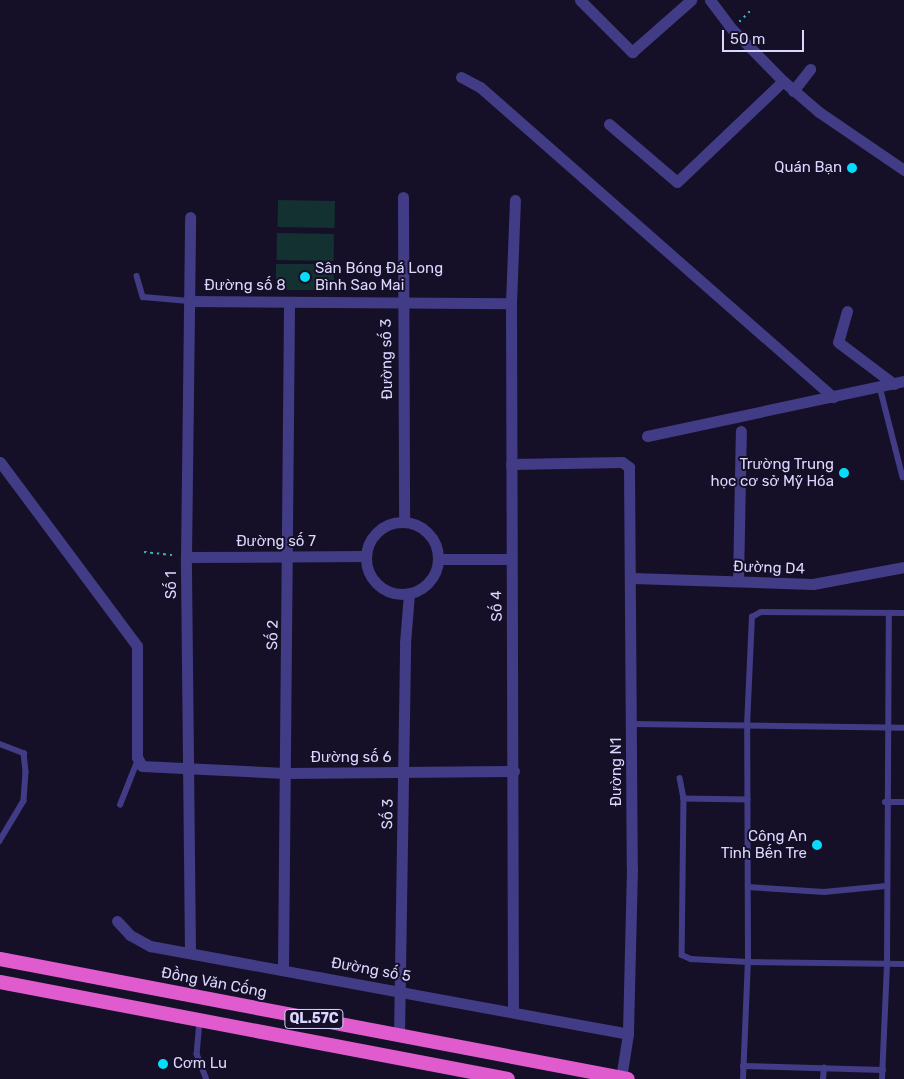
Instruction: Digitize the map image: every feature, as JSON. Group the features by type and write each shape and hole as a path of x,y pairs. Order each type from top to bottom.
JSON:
{"highway":[{"name":"Đồng Văn Cống","path":"0,959 625,1078"},
{"name":"QL.57C","path":"0,982 508,1079"},
{"path":"200,1021 206,998"}],"street":[{"path":"580,0 632,52 691,0"},
{"path":"710,0 732,29 793,91 904,170"},
{"path":"793,91 810,69"},
{"path":"461,77 480,87 833,397"},
{"path":"609,124 677,182 783,81"},
{"name":"Đường số 3","path":"403,197 401,302 404,521"},
{"name":"Số 4","path":"513,1012 514,771 511,559 511,303 515,200"},
{"name":"Số 1","path":"190,217 186,556 190,952"},
{"name":"Đường số 8","path":"189,301 511,303"},
{"name":"Số 2","path":"282,969 289,558 288,302"},
{"path":"846,312 838,342 899,383"},
{"path":"647,436 899,383"},
{"path":"738,582 741,431"},
{"path":"0,462 137,646 137,762"},
{"name":"Đường N1","path":"511,464 622,462 629,467 633,724 628,1034 625,1078"},
{"path":"404,521 428,533 438,559 434,574 424,587 409,593 396,594 378,585 367,570 365,556 373,535 392,522 404,521"},
{"name":"Đường số 7","path":"186,556 289,558 365,556"},
{"path":"438,559 511,559"},
{"name":"Đường D4","path":"632,578 813,584 904,567"},
{"name":"Số 3","path":"399,1035 409,593"},
{"name":"Đường số 6","path":"137,762 146,768 188,771 286,773 514,771"},
{"name":"Đường số 5","path":"116,921 130,935 150,946 400,990 628,1034"}],"lane":[{"path":"137,276 143,297 189,301"},
{"path":"880,387 903,477"},
{"path":"743,1079 748,962 747,726 750,623 754,614 904,613"},
{"path":"882,1079 887,964 886,728 889,614"},
{"path":"633,724 904,728"},
{"path":"0,744 20,750 26,760 24,801 3,833 0,842"},
{"path":"120,805 137,762"},
{"path":"680,778 684,800 682,955 691,959 748,962 904,964"},
{"path":"684,800 748,800"},
{"path":"886,802 904,802"},
{"path":"748,888 824,892 886,886"},
{"path":"200,1021 197,1054 206,1078"},
{"path":"743,1066 883,1070"},
{"path":"823,1079 824,1068"}],"path":[{"path":"144,552 186,556"}],"green space":[{"path":"278,200 335,201 335,228 278,227"},
{"path":"277,233 334,234 334,261 277,260"},
{"name":"Sân Bóng Đá Long Bình Sao Mai","path":"276,264 334,264 334,290 276,290"}],"place":[{"name":"Quán Bạn","path":"852,168"},
{"name":"Sân Bóng Đá Long Bình Sao Mai","path":"305,277"},
{"name":"Trường Trung học cơ sở Mỹ Hóa","path":"844,473"},
{"name":"Công An Tỉnh Bến Tre","path":"817,845"},
{"name":"Cơm Lu","path":"163,1064"}]}
